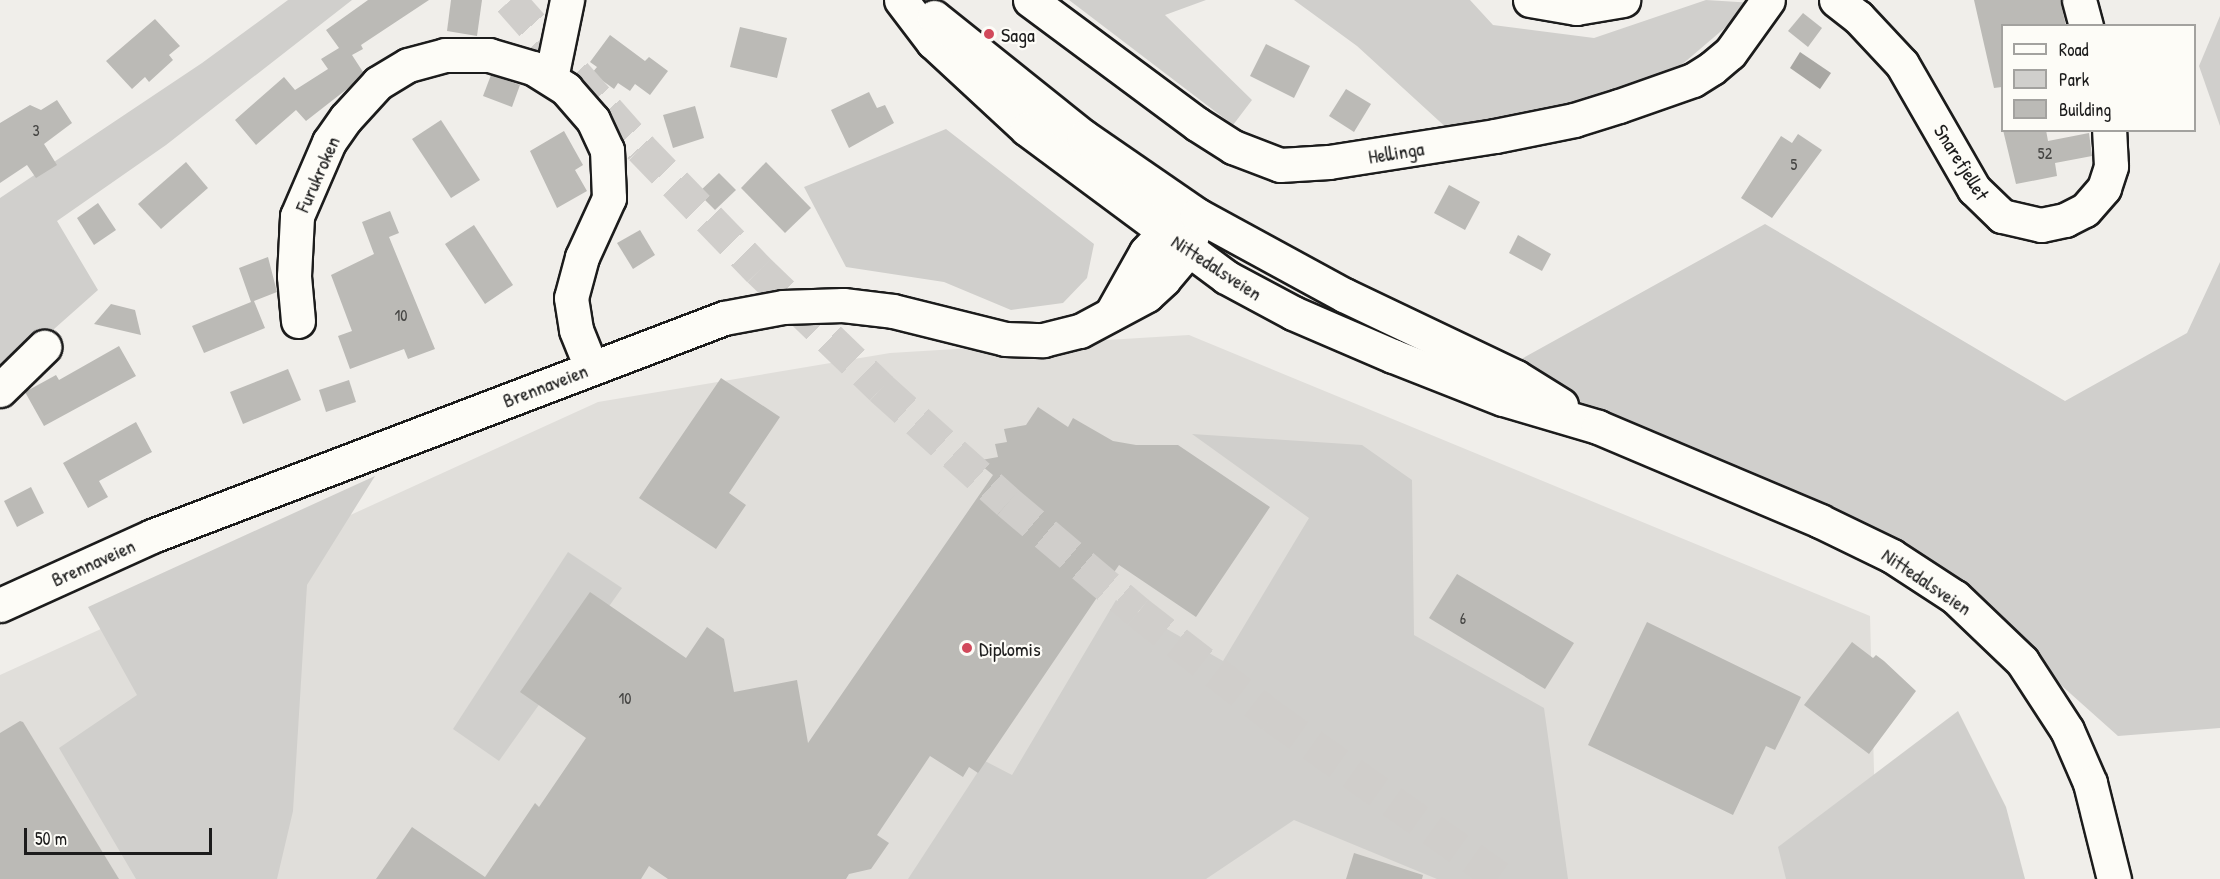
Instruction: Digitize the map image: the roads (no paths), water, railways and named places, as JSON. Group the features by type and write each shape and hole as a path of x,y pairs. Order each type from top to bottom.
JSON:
{"street":[{"path":"551,78 567,0"},
{"name":"Nittedalsveien","path":"902,0 933,42 998,104 1226,277 1329,329 1503,399 1598,428 1860,540 1923,574 1979,617 2022,661 2067,730 2093,792 2114,879"},
{"name":"Nittedalsveien","path":"911,0 1084,137 1197,215 1334,290 1516,377 1598,428"},
{"name":"Hellinga","path":"1030,0 1165,103 1233,147 1266,162 1304,165 1546,126 1668,89 1693,80 1730,53 1768,0"},
{"path":"1530,0 1576,8 1623,0"},
{"name":"Snarefjellet","path":"1836,0 1858,17 1902,64 1974,189 2002,216 2041,225 2066,220 2085,210 2104,188 2111,166 2109,132"},
{"path":"2079,0 2085,24"},
{"name":"Furukroken","path":"298,321 294,276 297,216 329,142 360,101 391,73 445,55 489,55 511,60 551,78 593,120 610,165 609,198 582,257 572,289 576,330 591,367"},
{"name":"Brennaveien","path":"0,605 152,536 695,327 783,307 868,307 1023,340 1043,340 1080,331 1111,314 1140,261 1176,241 1197,215"},
{"path":"0,390 44,347"}],"tunnel":[{"path":"510,0 641,148 759,270 881,388 1008,502 1138,612 1272,716 1502,879"}],"place":[{"name":"Saga","path":"989,34"},
{"name":"Diplomis","path":"967,648"}]}
